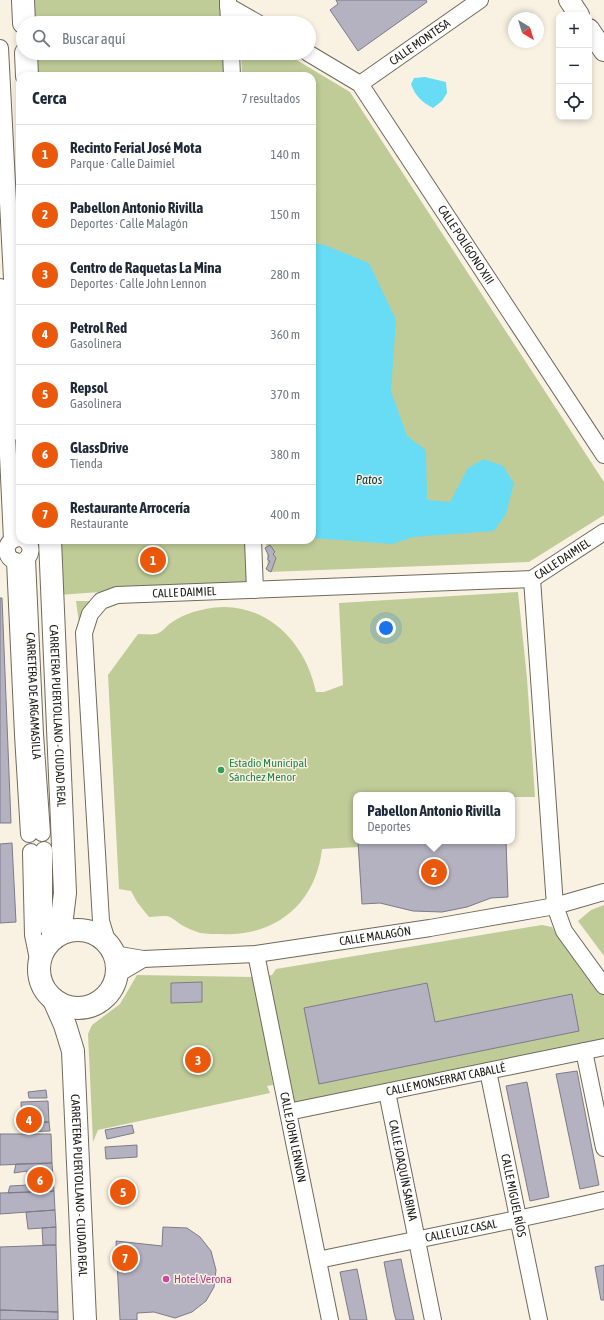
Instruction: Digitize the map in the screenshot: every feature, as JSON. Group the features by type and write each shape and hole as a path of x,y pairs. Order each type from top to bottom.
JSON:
{"highway":[{"path":"23,0 24,16"},
{"path":"26,60 27,72"},
{"name":"CARRETERA PUERTOLLANO - CIUDAD REAL","path":"27,545 65,892 57,937"},
{"name":"CARRETERA PUERTOLLANO - CIUDAD REAL","path":"65,892 75,912 88,931"},
{"path":"74,930 88,931 99,936 113,958 110,992 96,1004 87,1007 73,1008 60,1004 54,1000 42,984 39,974 39,964 46,946 57,937 74,930"},
{"name":"CARRETERA PUERTOLLANO - CIUDAD REAL","path":"54,1000 66,1025 73,1051 85,1320"},
{"name":"CARRETERA PUERTOLLANO - CIUDAD REAL","path":"73,1051 78,1026 87,1007"}],"main road":[{"path":"569,0 577,12"},
{"path":"592,33 604,51"}],"street":[{"name":"CALLE MONTESA","path":"360,84 480,0"},
{"path":"228,3 229,16"},
{"path":"228,3 248,16"},
{"path":"0,48 16,356"},
{"name":"CALLE POLÍGONO XIII","path":"316,58 360,84 604,455"},
{"path":"231,60 232,72"},
{"name":"CARRETERA DE ARGAMASILLA","path":"0,287 15,508"},
{"name":"CALLE DAIMIEL","path":"113,958 101,921 84,633 90,614 101,602 117,595 532,579 604,532"},
{"path":"253,544 255,590"},
{"name":"CARRETERA DE ARGAMASILLA","path":"27,545 35,734 35,833 44,835 47,841 46,848 37,851"},
{"path":"532,579 555,906 564,931 604,986"},
{"path":"37,851 44,912 47,925 57,937"},
{"path":"37,851 33,935 39,964"},
{"name":"CALLE MALAGÓN","path":"113,958 143,959 256,954 430,928 555,906 604,892"},
{"path":"555,906 604,972"},
{"name":"CALLE JOHN LENNON","path":"256,954 330,1320"},
{"name":"CALLE MONSERRAT CABALLÉ","path":"288,1112 604,1047"},
{"path":"584,1051 604,1148"},
{"name":"CALLE MIGUEL RÍOS","path":"488,1071 539,1320"},
{"name":"CALLE JOAQUÍN SABINA","path":"387,1092 434,1320"},
{"name":"CALLE LUZ CASAL","path":"318,1260 519,1220 604,1200"}],"green space":[{"path":"33,0 221,0 222,16 34,16"},
{"path":"35,60 224,60 225,72 36,72"},
{"path":"241,60 297,60 350,92 604,482 604,515 529,562 268,572 266,544 316,544 316,72 242,72"},
{"path":"57,544 248,544 250,581 59,595"},
{"path":"518,592 527,678 535,797 515,797 515,792 353,792 353,844 506,844 508,897 491,898 467,907 442,912 413,911 380,903 362,904 358,847 322,849 318,868 311,885 302,900 290,913 276,923 259,930 241,933 200,933 185,927 168,916 149,917 137,902 131,891 119,889 108,675 138,634 158,633 169,624 185,615 197,611 222,607 242,609 260,615 276,625 290,638 302,654 310,672 316,692 324,692 343,685 339,603"},
{"path":"76,601 91,601 83,611 79,623"},
{"path":"604,905 604,956 578,921 591,910"},
{"path":"542,925 552,927 561,941 604,992 604,1047 288,1112 261,977 272,975 276,969"},
{"path":"137,975 254,977 273,1085 267,1086 270,1093 98,1130 93,1142 88,1034 92,1025 120,1004"}],"water":[{"path":"425,77 446,82 447,93 442,101 433,108 419,98 411,84 414,78"},
{"name":"Patos","path":"316,243 369,263 396,320 391,391 407,436 426,450 427,500 450,502 468,468 484,459 503,466 514,483 506,514 494,531 413,537 393,544 316,538"}],"building":[{"path":"336,0 426,0 427,2 358,51 330,10 338,4"},
{"path":"270,545 275,552 273,554 276,558 271,572 266,569 270,561 268,560 269,556 265,548"},
{"path":"0,598 2,598 11,823 0,823"},
{"path":"12,843 16,922 0,923 0,844"},
{"path":"358,844 506,844 508,897 491,898 467,907 442,912 413,911 380,903 362,904"},
{"path":"202,982 202,1002 171,1003 171,983"},
{"path":"427,983 435,1022 572,994 579,1031 319,1084 304,1008"},
{"path":"577,1071 599,1185 580,1189 556,1074"},
{"path":"527,1082 549,1197 530,1201 506,1086"},
{"path":"46,1090 47,1098 29,1098 28,1092"},
{"path":"48,1101 49,1122 22,1123 21,1102"},
{"path":"49,1122 50,1131 21,1132 21,1123"},
{"path":"132,1125 134,1133 107,1139 105,1130"},
{"path":"0,1134 51,1134 52,1163 0,1165"},
{"path":"137,1145 137,1157 106,1159 105,1147"},
{"path":"52,1163 54,1191 8,1193 10,1186 28,1185 27,1171 14,1173 16,1164"},
{"path":"54,1191 55,1210 0,1214 0,1193"},
{"path":"55,1210 56,1227 28,1229 26,1212"},
{"path":"56,1227 56,1245 43,1245 42,1228"},
{"name":"Hotel Verona","path":"163,1227 187,1228 200,1237 211,1251 216,1270 214,1287 206,1301 192,1312 175,1318 154,1312 137,1313 137,1320 120,1320 116,1241 162,1246"},
{"path":"56,1245 58,1312 0,1310 0,1247"},
{"path":"401,1259 414,1320 396,1320 394,1313 384,1262"},
{"path":"604,1265 604,1300 601,1300 595,1267"},
{"path":"357,1269 367,1320 350,1320 340,1272"},
{"path":"0,1310 58,1312 58,1320 0,1320"}],"place":[{"name":"Recinto Ferial José Mota","path":"153,560"},
{"name":"Estadio Municipal Sánchez Menor","path":"221,770"},
{"name":"Pabellon Antonio Rivilla","path":"434,872"},
{"name":"Centro de Raquetas La Mina","path":"198,1060"},
{"name":"Petrol Red","path":"29,1120"},
{"name":"GlassDrive","path":"40,1180"},
{"name":"Repsol","path":"123,1192"},
{"name":"Restaurante Arrocería","path":"125,1258"},
{"name":"Hotel Verona","path":"166,1279"}]}
